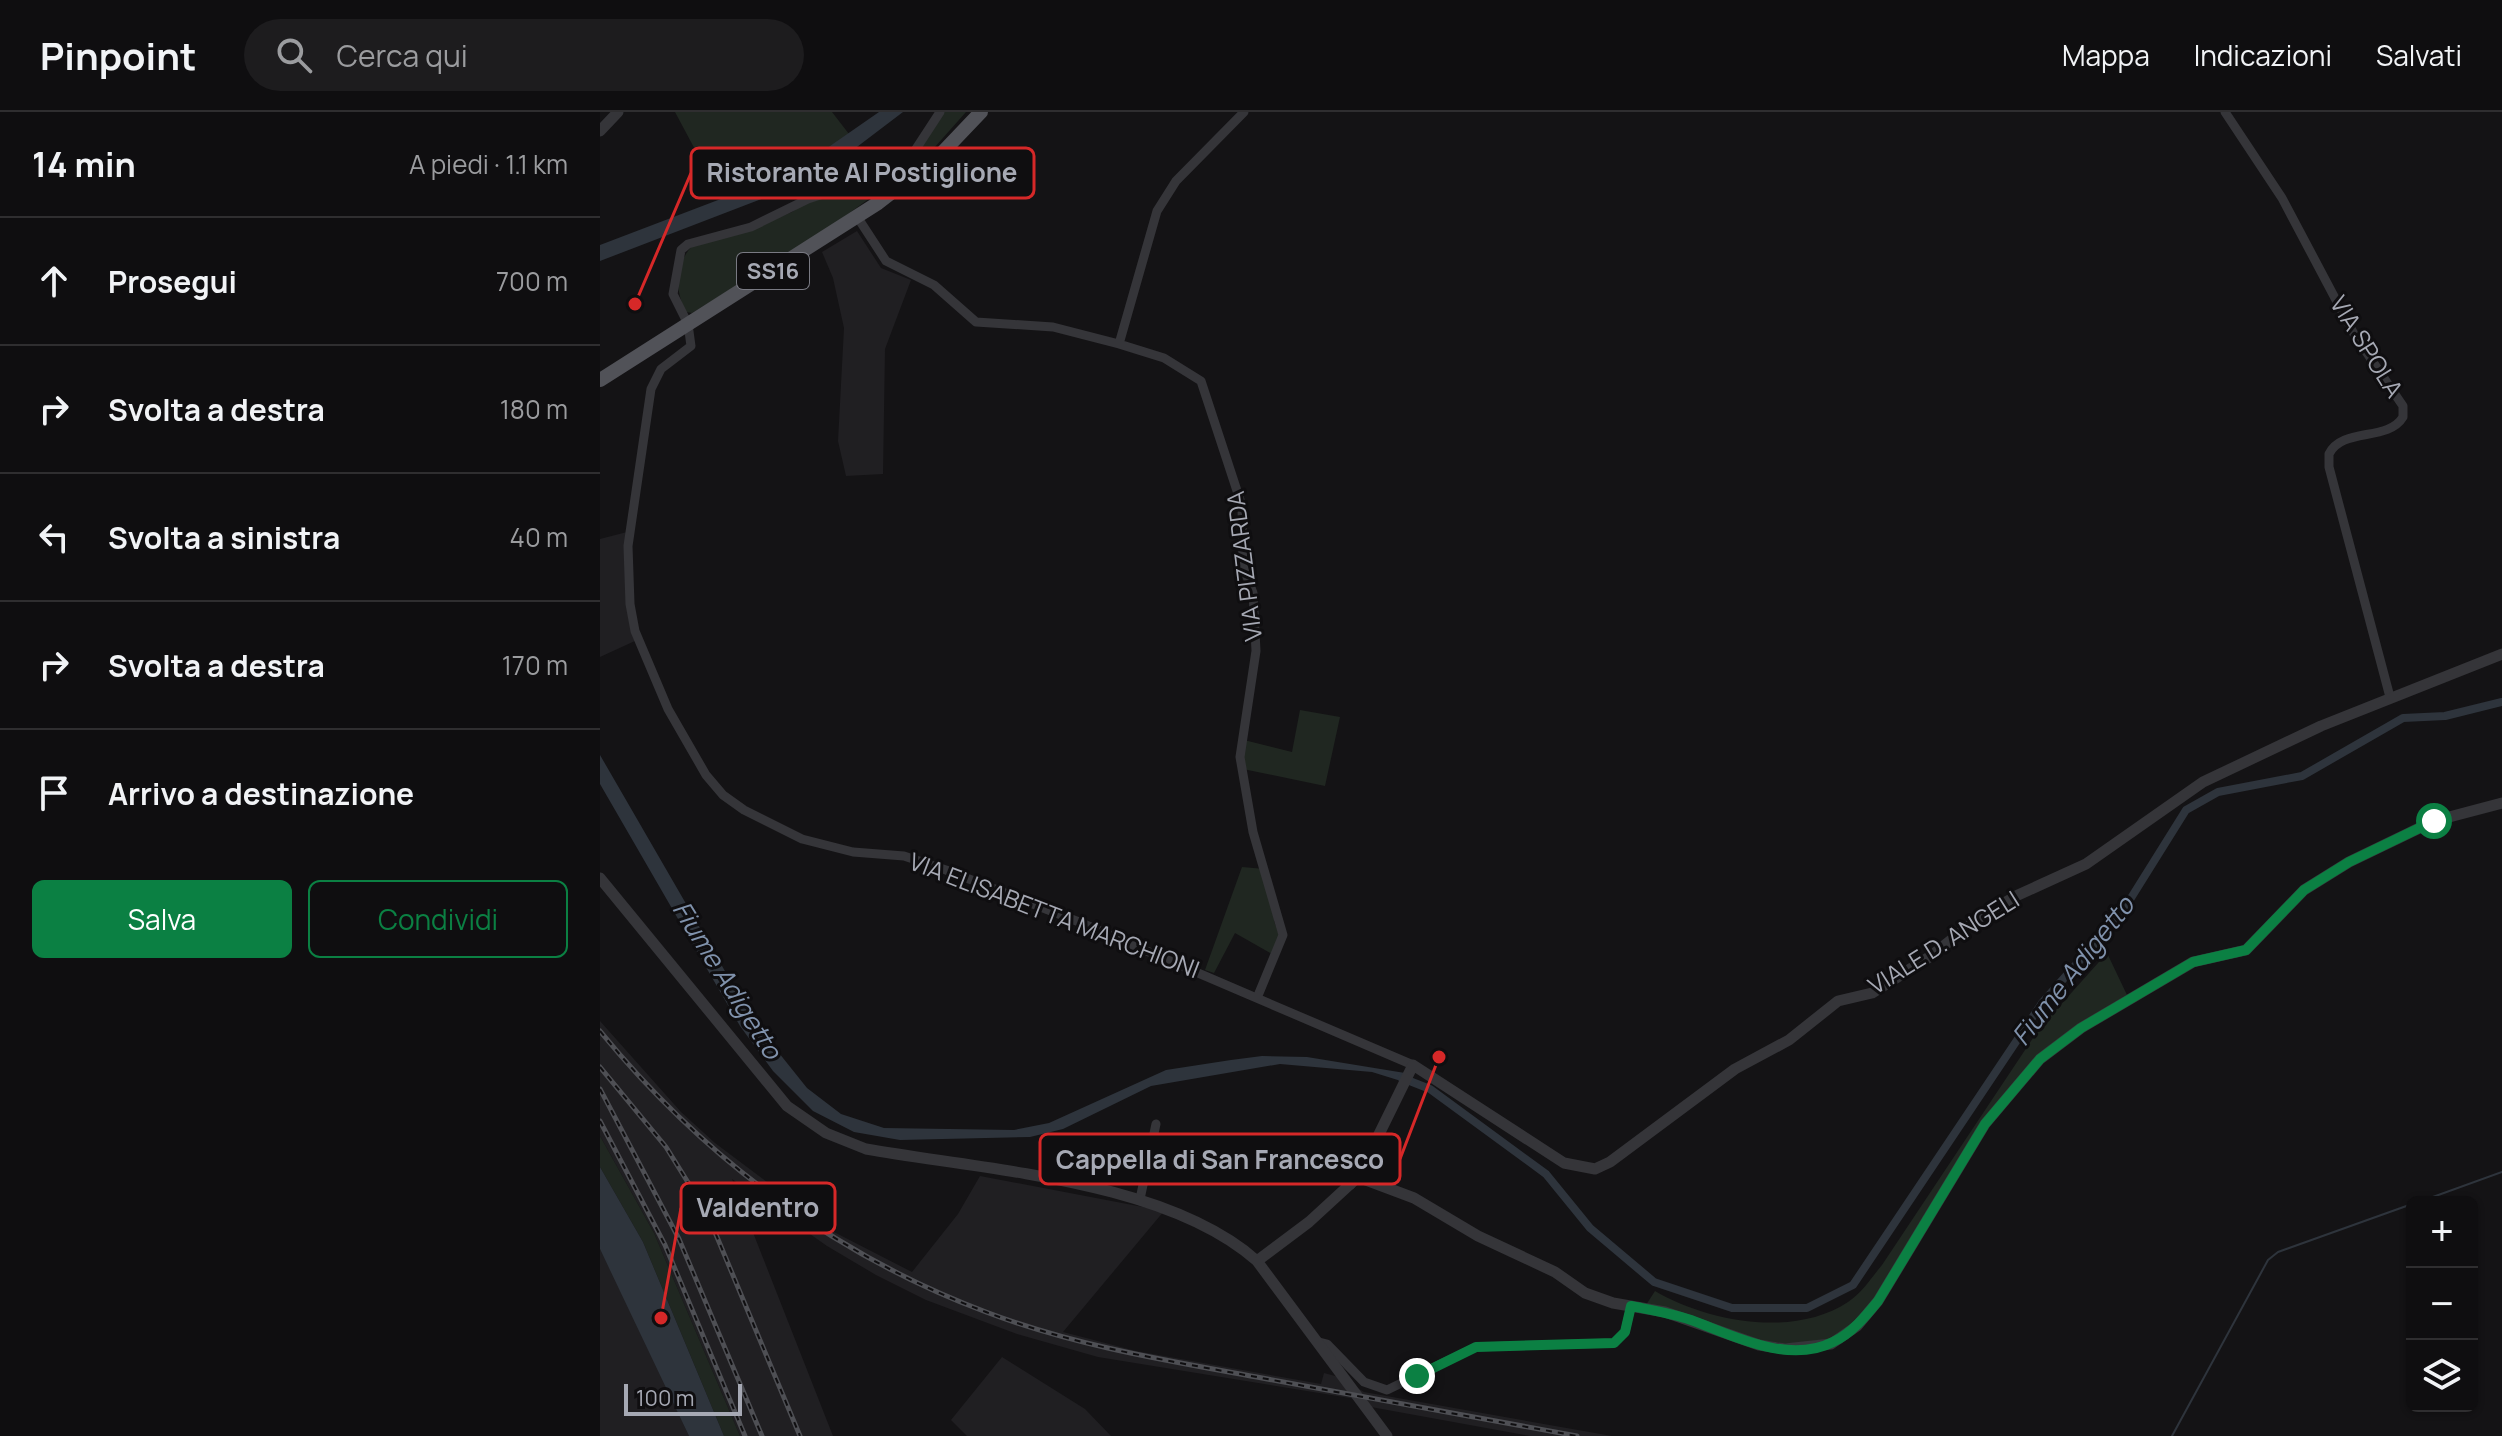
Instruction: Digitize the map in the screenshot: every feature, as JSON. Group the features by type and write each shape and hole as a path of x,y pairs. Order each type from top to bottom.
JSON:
{"main road":[{"name":"SS16","path":"600,380 858,218 940,155 981,112"}],"street":[{"path":"600,131 618,112"},
{"path":"688,324 673,294 681,250 688,244 751,227 808,199 886,173 912,155 940,112"},
{"path":"1119,344 1157,211 1176,181 1244,112"},
{"name":"VIA SPOLA","path":"2225,112 2282,198 2354,334 2403,406 2403,417 2395,427 2338,443 2329,454 2329,467 2390,697"},
{"name":"VIA PIZZARDA","path":"858,218 886,261 934,285 976,322 1053,327 1119,344 1164,358 1201,381 1242,506 1243,566 1253,593 1256,651 1240,757 1253,832 1283,935 1257,998"},
{"name":"VIA ELISABETTA MARCHIONI","path":"688,324 691,346 661,369 651,389 628,546 627,575 635,631 668,709 706,775 744,810 802,839 853,852 918,860 1079,922 1411,1068"},
{"name":"VIALE D. ANGELI","path":"1411,1068 1564,1163 1595,1169 1610,1162 1735,1069 1789,1040 1838,1001 1872,993 1931,956 1980,917 2018,895 2086,864 2203,782 2262,752 2390,697 2502,654"},
{"path":"1272,1145 1341,1177 1414,1198 1478,1236 1555,1272 1585,1293 1665,1312 1759,1345 1785,1349 1831,1344 1857,1326 1878,1301 1985,1124 2040,1059 2081,1028 2193,962 2246,950 2304,890 2349,862 2434,821 2502,803"},
{"path":"600,878 762,1080 787,1106 826,1133 866,1149 1140,1199 1203,1223 1235,1241 1257,1261 1387,1436"},
{"path":"1257,1261 1355,1181 1411,1068"},
{"path":"1140,1199 1156,1124"},
{"path":"1148,1154 1250,1173"},
{"path":"1319,1342 1327,1344 1364,1382 1387,1390 1476,1347 1614,1343 1625,1332 1631,1306"}],"shaded area":[{"path":"675,112 832,112 849,134 794,171 722,200"},
{"path":"942,112 966,112 926,157 818,236 692,313 686,312 678,276 683,259 694,244 750,229 792,212 809,200 913,157"},
{"path":"857,231 881,268 911,280 885,349 883,474 846,476 838,441 844,328 833,278 822,252"},
{"path":"627,532 637,640 600,657 600,539"},
{"path":"1300,710 1340,717 1325,786 1243,769 1244,740 1292,752"},
{"path":"1242,867 1265,869 1279,916 1274,921 1279,935 1272,954 1235,933 1214,973 1205,970"},
{"path":"2107,953 2127,995 2085,1020 2013,1090 1881,1293 1849,1330 1815,1347 1757,1340 1646,1305 1655,1291 1676,1302 1725,1318 1777,1323 1803,1320 1848,1302 1882,1265 2039,1029"},
{"path":"600,1021 681,1112 715,1143 834,1232 912,1272 958,1214 980,1176 1164,1211 1063,1332 1136,1351 1321,1384 1324,1373 1339,1377 1364,1392 1612,1436 1530,1436 1371,1407 1356,1399 1098,1357 1017,1334 926,1300 876,1275 827,1246 732,1179 833,1436 740,1436 654,1233 600,1136"},
{"path":"600,1136 654,1233 740,1436 724,1436 643,1242 600,1167"},
{"path":"600,1249 625,1297 689,1436 600,1436"},
{"path":"1002,1357 1085,1409 1111,1436 967,1436 951,1420"}],"water":[{"path":"879,112 903,112 849,153 793,187 600,261 600,245 794,171"},
{"path":"600,755 755,1023 807,1088 841,1114 884,1128 1014,1130 1049,1123 1166,1070 1231,1060 1262,1056 1307,1057 1405,1073 1401,1081 1372,1072 1280,1064 1151,1086 1063,1129 1030,1137 900,1140 854,1132 813,1111 773,1071 740,1026 600,784"},
{"path":"600,1167 643,1242 724,1436 689,1436 600,1249"}],"waterway":[{"name":"Fiume Adigetto","path":"1402,1078 1430,1089 1546,1174 1590,1228 1654,1282 1732,1308 1807,1308 1853,1285 2042,1003 2121,914 2186,810 2218,792 2302,776 2403,718 2445,716 2502,702"},
{"path":"2436,1196 2502,1172"},
{"path":"2172,1436 2268,1260 2278,1252 2406,1206"}],"railway":[{"path":"600,1031 682,1120 727,1160 824,1231 930,1289 1020,1324 1122,1351 1577,1436"},
{"path":"600,1067 666,1147 707,1213 800,1436"},
{"path":"600,1089 679,1239 762,1436"},
{"path":"600,1121 665,1245 745,1436"}],"place":[{"name":"Ristorante Al Postiglione","path":"635,304"},
{"name":"Cappella di San Francesco","path":"1439,1057"},
{"name":"Valdentro","path":"661,1318"}],"route":[{"path":"1417,1376 1476,1347 1614,1343 1625,1332 1631,1306 1665,1312 1759,1345 1785,1349 1831,1344 1857,1326 1878,1301 1985,1124 2040,1059 2081,1028 2193,962 2207,956 2246,950 2304,890 2349,862 2434,821"}]}
